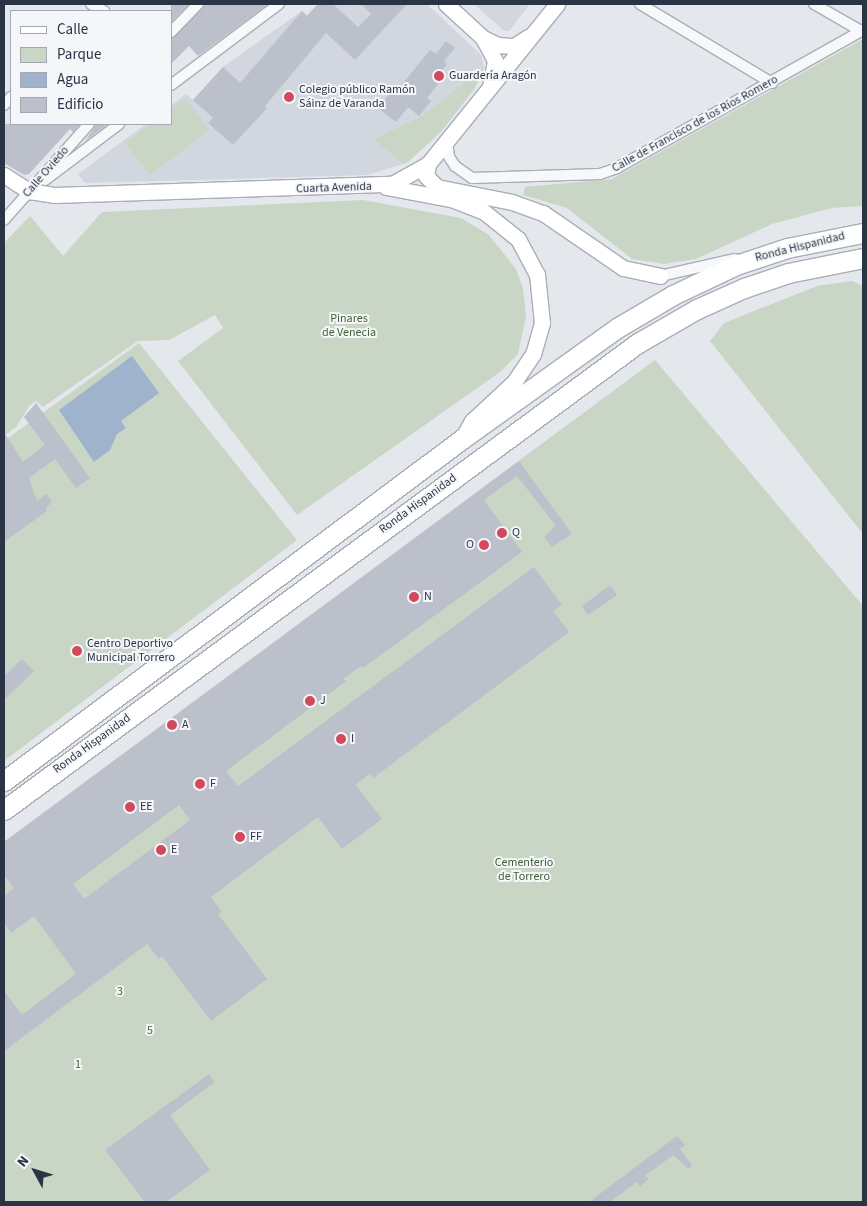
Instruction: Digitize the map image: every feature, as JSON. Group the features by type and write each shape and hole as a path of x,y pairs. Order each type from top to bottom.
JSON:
{"highway":[{"name":"Ronda Hispanidad","path":"4,781 462,439 642,313 697,282 753,258 863,233"},
{"name":"Ronda Hispanidad","path":"4,810 638,343 697,309 744,288 788,273 863,258"}],"street":[{"path":"172,31 198,4"},
{"path":"172,84 279,4"},
{"path":"446,4 483,38 492,53 495,68 486,95"},
{"name":"Cuarta Avenida","path":"30,191 54,195 382,186 409,177 428,164 447,142 557,4"},
{"path":"640,4 772,83"},
{"path":"814,4 862,30"},
{"path":"483,38 508,47 526,40 538,28"},
{"name":"Calle de Francisco de los Ríos Romero","path":"447,142 449,157 455,166 472,178 600,174 617,168 772,83 862,30"},
{"name":"Calle Oviedo","path":"4,220 87,125"},
{"path":"46,180 118,125"},
{"path":"428,164 426,176 436,187 512,202 543,213 623,268 660,276 732,259 753,258"},
{"path":"4,175 30,191"},
{"path":"382,186 451,199 483,211 518,239 537,274 542,323 533,354 506,392 472,421 462,439"}],"shaded area":[{"name":"Colegio público Ramón Sáinz de Varanda","path":"318,4 427,4 481,55 484,68 422,116 373,139 403,164 367,175 85,183 78,174 145,125 172,125 172,104 186,94 193,100 223,67 302,11 307,15"},
{"path":"474,4 530,4 509,31 504,31"}],"green space":[{"path":"863,39 863,206 832,208 772,224 696,259 664,264 632,259 567,208 523,195 525,187 612,179"},
{"path":"484,68 475,88 441,132 408,162 403,164 373,139 422,116"},
{"path":"185,98 209,130 150,175 125,143 149,125 172,125 172,107"},
{"name":"Pinares de Venecia","path":"363,200 461,218 489,235 516,269 523,288 526,316 518,354 500,372 297,515 178,361 223,328 215,315 169,340 138,341 43,407 36,401 30,405 16,427 4,436 4,243 30,216 63,256 102,212"},
{"path":"852,281 863,286 863,534 710,341 724,323 817,286"},
{"name":"Centro Deportivo Municipal Torrero","path":"139,343 297,540 4,761 4,441"},
{"name":"Cementerio de Torrero","path":"655,360 863,606 863,1202 4,1202 4,842"}],"water":[{"path":"132,356 159,393 121,421 126,428 117,434 110,450 94,462 59,410"}],"building":[{"path":"171,4 189,4 172,21"},
{"path":"205,4 268,4 198,56 189,46 172,63 172,38"},
{"path":"318,4 333,4 358,27 371,14 361,4 407,4 355,60 326,33 265,106 267,108 233,145 208,123 213,118 193,100 223,67 240,83 302,11 307,16"},
{"path":"446,41 455,48 444,61 447,64 434,81 438,84 427,98 431,101 419,116 408,107 396,122 378,108 392,90 395,93 430,50 436,54"},
{"path":"4,124 79,125 73,132 70,129 29,174 24,175 4,163"},
{"path":"96,125 107,125 85,141"},
{"path":"36,403 90,478 76,488 55,459 29,478 37,501 46,494 52,502 46,508 47,511 4,542 4,432 23,462 45,445 24,417"},
{"path":"519,461 572,534 552,547 544,537 556,526 517,476 484,500 522,552 363,668 361,666 343,679 346,681 226,771 238,786 534,567 562,605 553,611 569,632 373,778 370,773 356,785 382,819 342,849 318,817 211,897 222,912 218,914 267,979 211,1021 162,956 159,959 147,944 4,1051 4,991 22,1015 76,974 34,916 11,933 4,923 4,896 14,888 4,875 4,842","holes":["179,805 190,820 84,899 73,884"]},
{"path":"610,585 617,595 588,615 582,606"},
{"path":"22,659 34,671 4,700 4,676"},
{"path":"209,1074 215,1082 170,1115 210,1170 166,1202 145,1202 105,1150"},
{"path":"677,1136 685,1145 680,1149 692,1166 689,1169 673,1155 645,1176 649,1179 640,1186 637,1182 610,1202 589,1202"}],"place":[{"name":"Guardería Aragón","path":"439,76"},
{"name":"Colegio público Ramón Sáinz de Varanda","path":"289,97"},
{"name":"Q","path":"502,533"},
{"name":"O","path":"484,545"},
{"name":"N","path":"414,597"},
{"name":"Centro Deportivo Municipal Torrero","path":"77,651"},
{"name":"J","path":"310,701"},
{"name":"A","path":"172,725"},
{"name":"I","path":"341,739"},
{"name":"F","path":"200,784"},
{"name":"EE","path":"130,807"},
{"name":"FF","path":"240,837"},
{"name":"E","path":"161,850"}],"park label":[{"name":"3","path":"120,992"},
{"name":"5","path":"150,1031"},
{"name":"1","path":"78,1065"}]}
